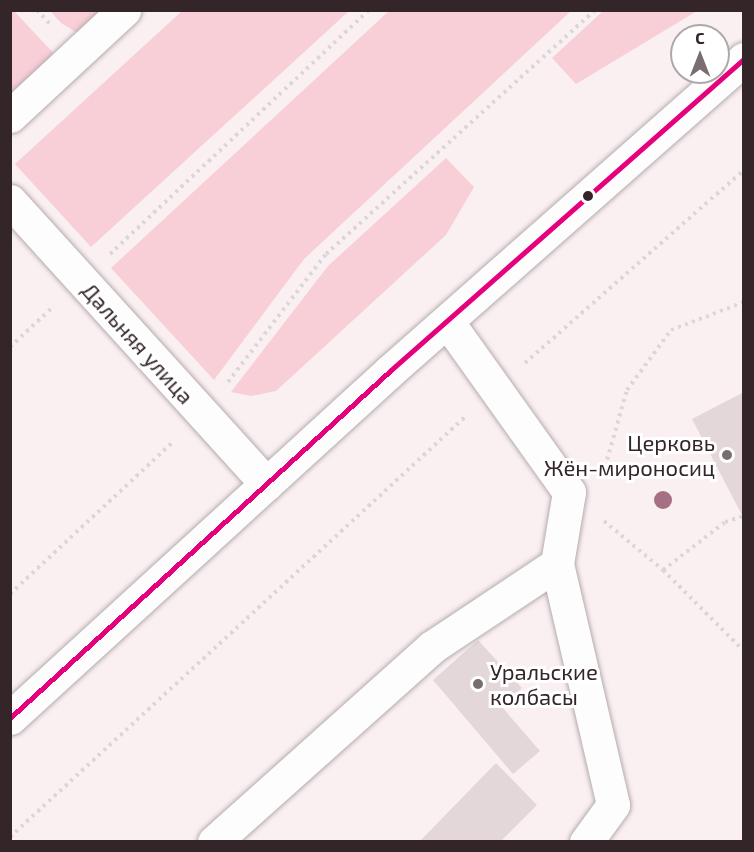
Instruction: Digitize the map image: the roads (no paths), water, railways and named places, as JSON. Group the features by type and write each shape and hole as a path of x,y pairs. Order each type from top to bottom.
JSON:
{"street":[{"path":"10,117 124,10"},
{"path":"10,718 447,321 744,59"},
{"name":"Дальняя улица","path":"10,201 267,484"},
{"path":"447,321 569,492 557,564 613,805 586,842"},
{"path":"214,842 432,647 557,564"}],"place":[{"name":"Церковь Жён-мироносиц","path":"727,455"},
{"name":"Уральские колбасы","path":"478,684"}]}
